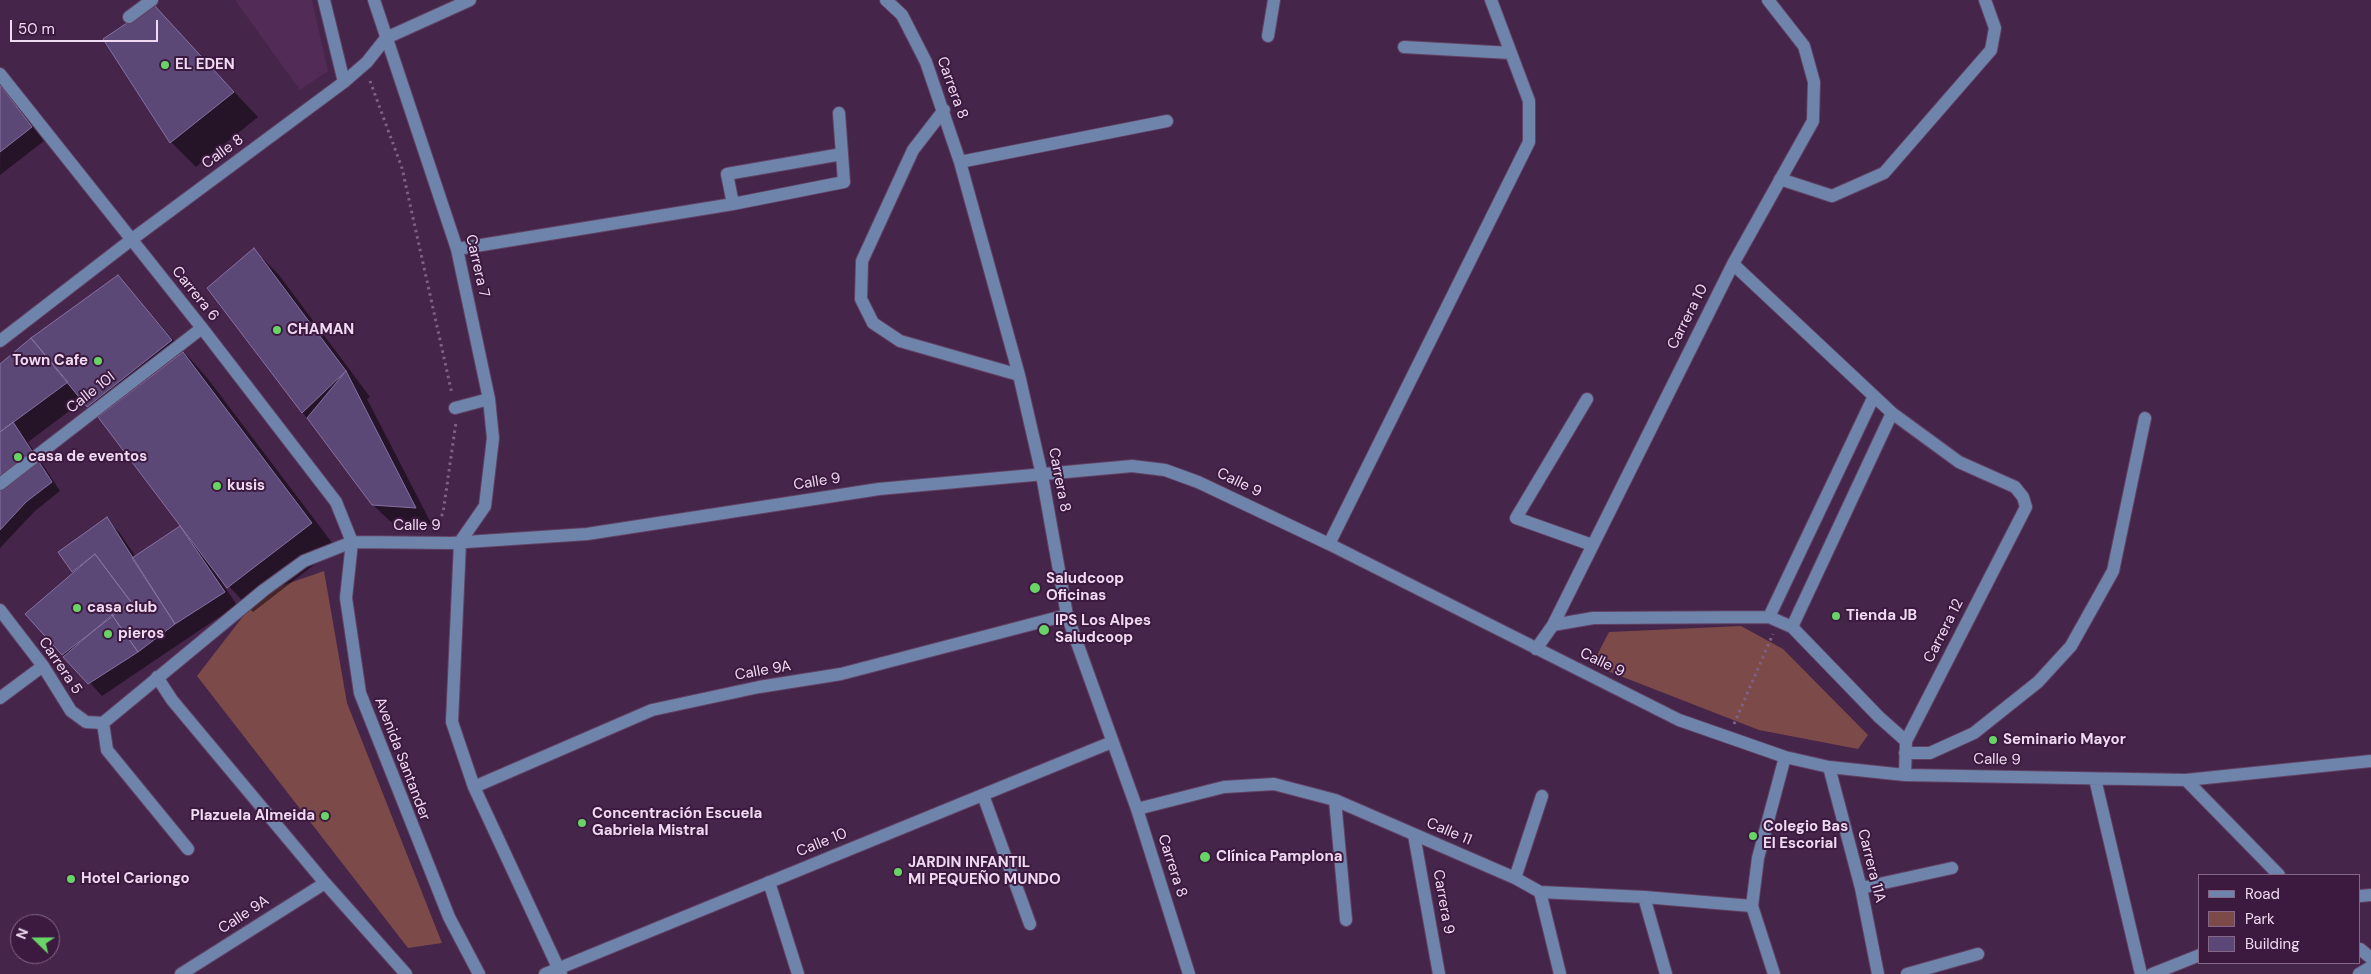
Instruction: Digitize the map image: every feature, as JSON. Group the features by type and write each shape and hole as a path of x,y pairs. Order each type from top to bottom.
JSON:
{"street":[{"path":"129,17 152,0"},
{"path":"324,0 344,82"},
{"name":"Carrera 7","path":"374,0 458,249 473,404 493,438 485,506 455,542"},
{"path":"386,38 470,0"},
{"name":"Carrera 8","path":"886,0 902,15 926,62 944,110 1019,375 1042,475 1067,615 1137,809 1189,974"},
{"path":"1268,36 1274,0"},
{"path":"1329,544 1529,142 1529,101 1491,0"},
{"name":"Carrera 10","path":"1536,649 1553,625 1732,264 1813,121 1814,82 1804,46 1768,0"},
{"path":"1780,179 1832,196 1884,173 1991,50 1995,28 1985,0"},
{"name":"Calle 8","path":"0,341 131,240 344,82 365,64 386,38"},
{"path":"1404,47 1511,53"},
{"name":"Carrera 6","path":"0,74 202,328 336,502 352,542"},
{"path":"944,110 913,150 862,261 861,299 873,323 900,341 1019,375"},
{"path":"458,249 734,204 844,182 839,113"},
{"path":"960,162 1168,121"},
{"path":"734,204 727,174 842,154"},
{"path":"1732,264 1892,413 1792,627"},
{"name":"Calle 10I","path":"0,484 202,328"},
{"path":"1774,619 1874,396"},
{"path":"1587,399 1516,518 1592,545"},
{"name":"Carrera 12","path":"1892,413 1959,462 2016,487 2023,497 2026,507 1906,747 1905,775"},
{"path":"1553,625 1593,618 1774,619 1792,627 1906,747 1930,753 1974,733 2038,682 2071,646 2112,571 2145,418"},
{"name":"Calle 9","path":"103,723 264,590 304,561 352,542 455,542 587,534 879,489 1132,466 1165,470 1198,482 1329,544 1679,720 1786,757 1829,767 1905,775 2186,780 2371,762"},
{"name":"Avenida Santander","path":"352,542 346,598 360,693 449,917 479,974"},
{"path":"455,542 452,722 474,787 560,971"},
{"name":"Carrera 5","path":"0,610 43,666 71,711 86,722 103,723"},
{"name":"Calle 9A","path":"474,787 652,710 759,687 841,674 1067,615"},
{"path":"0,698 43,666"},
{"path":"157,677 172,700 325,883 406,974"},
{"path":"103,723 107,750 188,849"},
{"name":"Calle 10","path":"545,974 560,971 769,882 1112,742"},
{"path":"1774,974 1752,906 1758,858 1786,757"},
{"name":"Carrera 11A","path":"1829,767 1861,888 1878,974"},
{"path":"2095,779 2141,974"},
{"path":"2186,780 2278,874"},
{"name":"Calle 11","path":"1137,809 1224,787 1274,784 1335,800 1515,878 1540,892 1644,897 1752,906"},
{"path":"983,795 1030,924"},
{"path":"1515,878 1542,796"},
{"path":"1335,800 1346,920"},
{"name":"Carrera 9","path":"1414,835 1439,974"},
{"path":"1861,888 1952,868"},
{"path":"769,882 798,974"},
{"name":"Calle 9A","path":"181,974 325,883"},
{"path":"1540,892 1560,974"},
{"path":"1644,897 1666,974"},
{"path":"2361,949 2371,958"},
{"path":"1907,974 1978,954"},
{"path":"2152,974 2198,956"},
{"path":"2359,974 2371,966"}],"path":[{"path":"365,64 402,168 473,404 456,425 443,513 432,542"},
{"path":"1728,736 1774,619"}],"shaded area":[{"path":"235,0 312,0 328,71 300,90"}],"green space":[{"path":"324,571 347,703 442,943 408,948 197,676 261,593"},
{"path":"1741,626 1783,649 1868,735 1858,749 1759,730 1592,665 1609,632"}],"building":[{"name":"EL EDEN","path":"154,5 234,92 170,143 103,39"},
{"path":"0,87 32,127 0,152"},
{"name":"CHAMAN","path":"254,248 346,371 302,413 207,288"},
{"name":"Town Cafe","path":"118,275 172,340 87,407 31,338"},
{"path":"31,338 68,382 0,432 0,364"},
{"name":"kusis","path":"183,352 312,523 227,588 98,417"},
{"path":"346,371 416,508 372,505 307,418"},
{"name":"casa de eventos","path":"13,422 52,482 26,502 0,530 0,432"},
{"path":"107,517 175,624 138,652 112,615 131,602 95,554 72,572 58,552"},
{"path":"180,526 225,592 175,624 132,558"},
{"name":"casa club","path":"95,554 131,602 62,655 25,614"},
{"name":"pieros","path":"112,615 138,652 88,684 63,657"}],"place":[{"name":"EL EDEN","path":"165,65"},
{"name":"CHAMAN","path":"277,330"},
{"name":"Town Cafe","path":"98,361"},
{"name":"casa de eventos","path":"18,457"},
{"name":"kusis","path":"217,486"},
{"name":"Saludcoop Oficinas","path":"1035,588"},
{"name":"casa club","path":"77,608"},
{"name":"Tienda JB","path":"1836,616"},
{"name":"IPS Los Alpes Saludcoop","path":"1044,630"},
{"name":"pieros","path":"108,634"},
{"name":"Seminario Mayor","path":"1993,740"},
{"name":"Plazuela Almeida","path":"325,816"},
{"name":"Concentración Escuela Gabriela Mistral","path":"582,823"},
{"name":"Colegio Bas El Escorial","path":"1753,836"},
{"name":"Clínica Pamplona","path":"1205,857"},
{"name":"JARDIN INFANTIL MI PEQUEÑO MUNDO","path":"898,872"},
{"name":"Hotel Cariongo","path":"71,879"}]}
